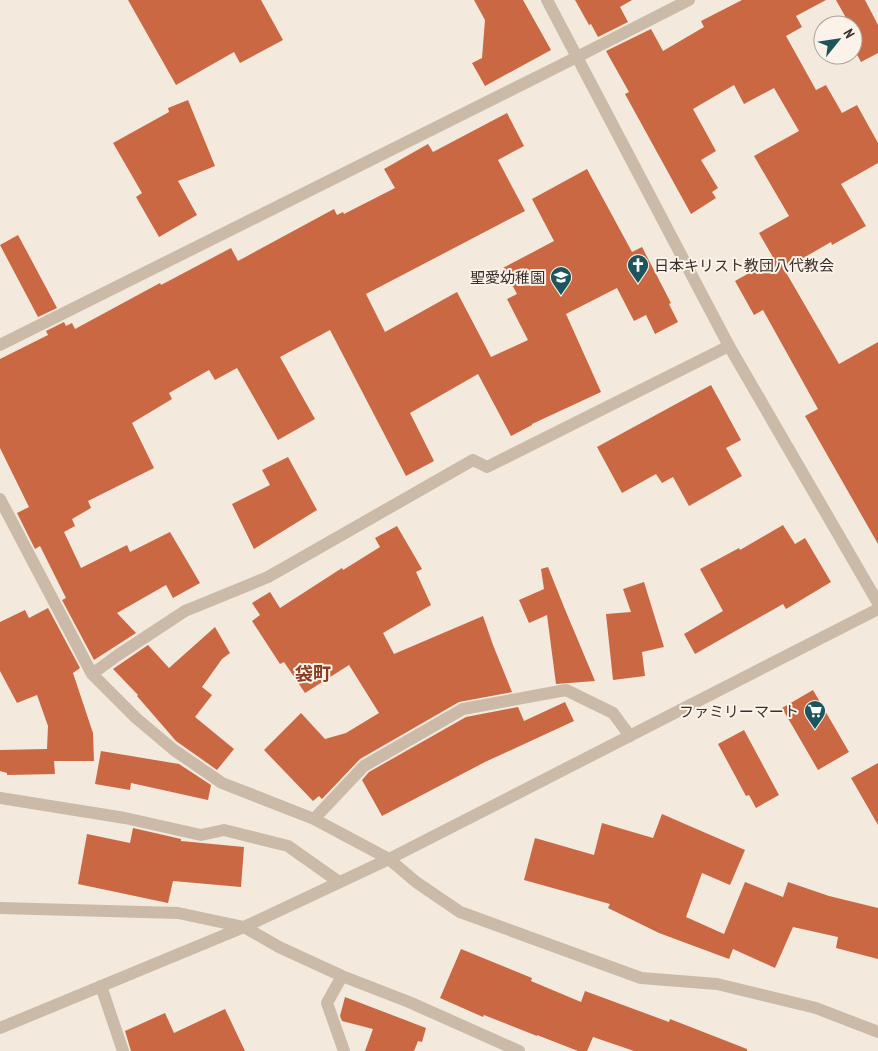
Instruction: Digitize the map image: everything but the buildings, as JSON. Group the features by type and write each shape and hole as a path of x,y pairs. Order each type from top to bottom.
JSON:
{"street":[{"path":"547,0 729,346 878,603"},
{"path":"0,345 689,0"},
{"path":"92,674 118,655 186,612 268,577 472,460 487,467 729,346"},
{"path":"0,499 92,674 136,718 174,750 222,784 314,819 389,859 416,882 460,912 641,978 717,984 816,1008 878,1032"},
{"path":"0,1028 244,927 389,859 878,609"},
{"path":"314,819 364,766 464,708 566,690 613,714 630,736"},
{"path":"0,798 125,818 201,835 224,830 288,846 338,882"},
{"path":"0,908 178,912 244,927 279,947 342,976 409,1002 519,1051"},
{"path":"342,976 327,1003 344,1051"},
{"path":"100,986 123,1051"}],"place":[{"name":"日本キリスト教団八代教会","path":"638,284"},
{"name":"聖愛幼稚園","path":"561,296"},
{"name":"ファミリーマート","path":"815,730"}],"district":[{"name":"袋町","path":"313,673"}]}
